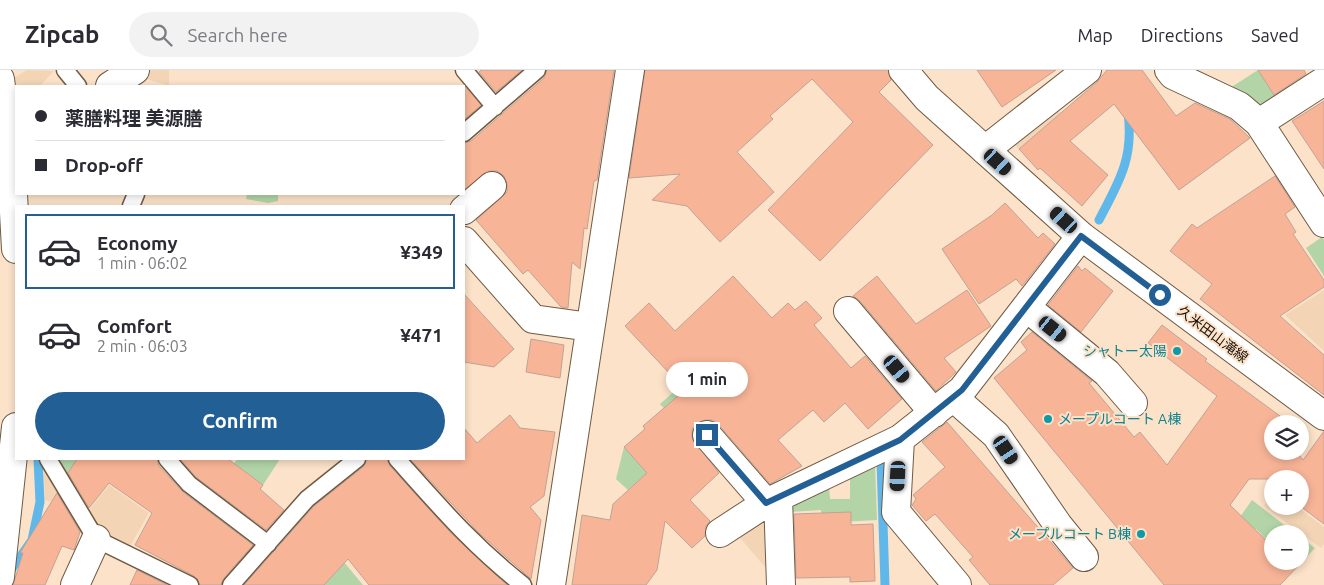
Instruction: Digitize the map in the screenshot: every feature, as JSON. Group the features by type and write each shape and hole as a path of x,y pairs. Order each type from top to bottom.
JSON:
{"street":[{"path":"112,85 134,70"},
{"path":"551,585 630,70"},
{"name":"久米田山滝線","path":"903,70 927,98 1081,236 1324,416"},
{"path":"985,150 1087,70"},
{"path":"1168,70 1173,75 1239,106 1259,123 1324,223"},
{"path":"0,78 15,235"},
{"path":"1259,123 1324,81"},
{"path":"465,209 492,186"},
{"path":"720,533 772,500 900,440 962,390 1081,236"},
{"path":"465,242 518,317 590,327"},
{"path":"1026,307 1107,373 1133,403"},
{"path":"848,311 943,405 996,435 1049,533 1084,557"},
{"path":"707,435 772,500 781,585"},
{"path":"0,577 15,436"},
{"path":"900,440 896,512 957,585"},
{"path":"75,585 96,539"}],"lane":[{"path":"65,70 77,85"},
{"path":"464,70 495,106"},
{"path":"465,132 537,70"},
{"path":"49,460 96,539 190,585"},
{"path":"168,460 189,484 268,544"},
{"path":"231,585 307,500 356,460"},
{"path":"398,460 461,532 523,585"}],"shaded area":[{"path":"27,70 54,71 41,85 15,85 15,108 7,82"},
{"path":"147,70 169,70 169,85 166,85 137,76"},
{"path":"1056,106 1075,136 1064,146 1046,126 1019,149 1011,141"},
{"path":"1324,290 1324,351 1285,315"},
{"path":"43,464 70,508 45,500"},
{"path":"109,485 149,513 130,546 102,533 89,510"},
{"path":"770,513 772,569 764,566 736,533"},
{"path":"1276,515 1308,515 1324,527 1324,544 1321,548 1309,539 1309,525 1290,525"}],"green space":[{"path":"1258,70 1276,97 1261,107 1230,88"},
{"path":"247,195 278,195 278,201 268,203 246,199"},
{"path":"1322,237 1324,240 1324,276 1306,248"},
{"path":"678,388 712,426 698,439 677,415 673,418 660,404"},
{"path":"624,447 647,473 628,490 616,479"},
{"path":"58,460 78,460 87,466 72,484"},
{"path":"236,460 279,460 263,485 234,464"},
{"path":"875,465 877,520 821,523 821,510 789,512 789,504 829,486 830,499 850,499 850,476"},
{"path":"1252,500 1264,509 1264,515 1271,515 1284,525 1264,525 1264,537 1256,529 1223,563 1209,561"},
{"path":"318,531 363,585 324,585"},
{"path":"1309,544 1315,548 1309,554"}],"building":[{"path":"481,70 522,70 496,92 479,72"},
{"path":"547,70 614,70 597,180 594,181 587,229 584,228 580,269 572,262 568,308 561,307 528,270 523,274 476,220 507,192 504,176 497,171 489,171 465,189 465,143 471,141 544,78"},
{"path":"645,70 888,70 891,80 879,92 933,145 820,261 768,210 853,122 812,79 770,116 773,119 737,152 774,192 720,242 687,206 652,200 680,174 629,178"},
{"path":"977,70 1056,70 1002,107"},
{"path":"1107,70 1142,70 1176,116 1195,103 1230,119 1250,138 1179,190 1114,104 1070,141 1108,175 1082,206 1040,168 1038,170 1019,149 1097,82"},
{"path":"1258,70 1304,70 1306,74 1274,95"},
{"path":"465,86 481,105 465,119"},
{"path":"1324,101 1324,169 1292,121"},
{"path":"1275,176 1295,207 1285,214 1296,232 1293,234 1324,280 1324,287 1280,316 1324,355 1324,395 1200,299 1212,284 1170,251 1192,224 1197,228"},
{"path":"1005,203 1038,238 1043,233 1055,244 1022,286 1016,279 979,304 942,249 992,215"},
{"path":"1078,266 1082,271 1085,268 1113,291 1081,332 1048,305"},
{"path":"733,276 772,318 788,303 795,310 806,301 822,318 814,325 851,368 865,356 902,399 868,429 845,403 824,422 813,410 778,440 802,466 770,484 718,424 713,420 697,423 692,429 692,438 719,473 690,500 710,521 706,526 705,536 692,548 665,521 657,570 646,585 572,585 582,515 610,520 613,504 647,473 624,447 645,429 643,426 685,390 625,326 649,303 675,331"},
{"path":"877,276 916,324 967,290 991,326 944,358 956,372 936,391 860,301 853,296"},
{"path":"465,295 514,349 494,367 465,362"},
{"path":"1162,325 1207,359 1205,361 1279,415 1264,415 1264,460 1309,460 1309,452 1324,431 1324,524 1309,513 1309,470 1264,470 1264,479 1249,479 1230,505 1264,538 1264,570 1294,570 1280,585 1164,585 994,378 1027,350 1021,342 1032,332 1092,381 1089,383 1134,437 1140,432 1167,465 1217,396 1148,343"},
{"path":"531,339 564,345 560,378 526,372"},
{"path":"510,415 520,428 555,432 544,496 530,507 541,520 531,579 479,533 411,460 465,460 465,429 477,443"},
{"path":"947,422 1073,568 1053,585 990,585 969,560 973,557 935,514 926,521 912,505 916,499 913,495 945,467 922,442"},
{"path":"76,460 157,460 159,466 183,492 253,545 224,578 221,585 200,585 194,576 135,545 152,513 109,483 89,508 68,473"},
{"path":"181,460 229,460 263,485 260,489 284,510 266,530 196,477"},
{"path":"367,460 387,460 390,466 450,532 507,585 369,585 348,559 324,585 244,585 314,506 363,467"},
{"path":"57,493 80,532 74,550 62,546 45,585 13,585 23,553 20,553"},
{"path":"851,512 851,525 873,524 875,581 850,582 850,577 796,578 794,514"},
{"path":"137,570 167,585 130,585"}],"waterway":[{"path":"1099,220 1119,181 1127,157 1129,143 1128,113"},
{"path":"9,573 32,540 40,502 38,460"},
{"path":"881,461 885,585"}],"place":[{"name":"シャトー太陽","path":"1177,351"},
{"name":"メープルコート A棟","path":"1048,419"},
{"name":"メープルコート B棟","path":"1141,534"}],"route":[{"path":"707,435 766,503 900,440 962,390 1081,236 1160,295"}]}
